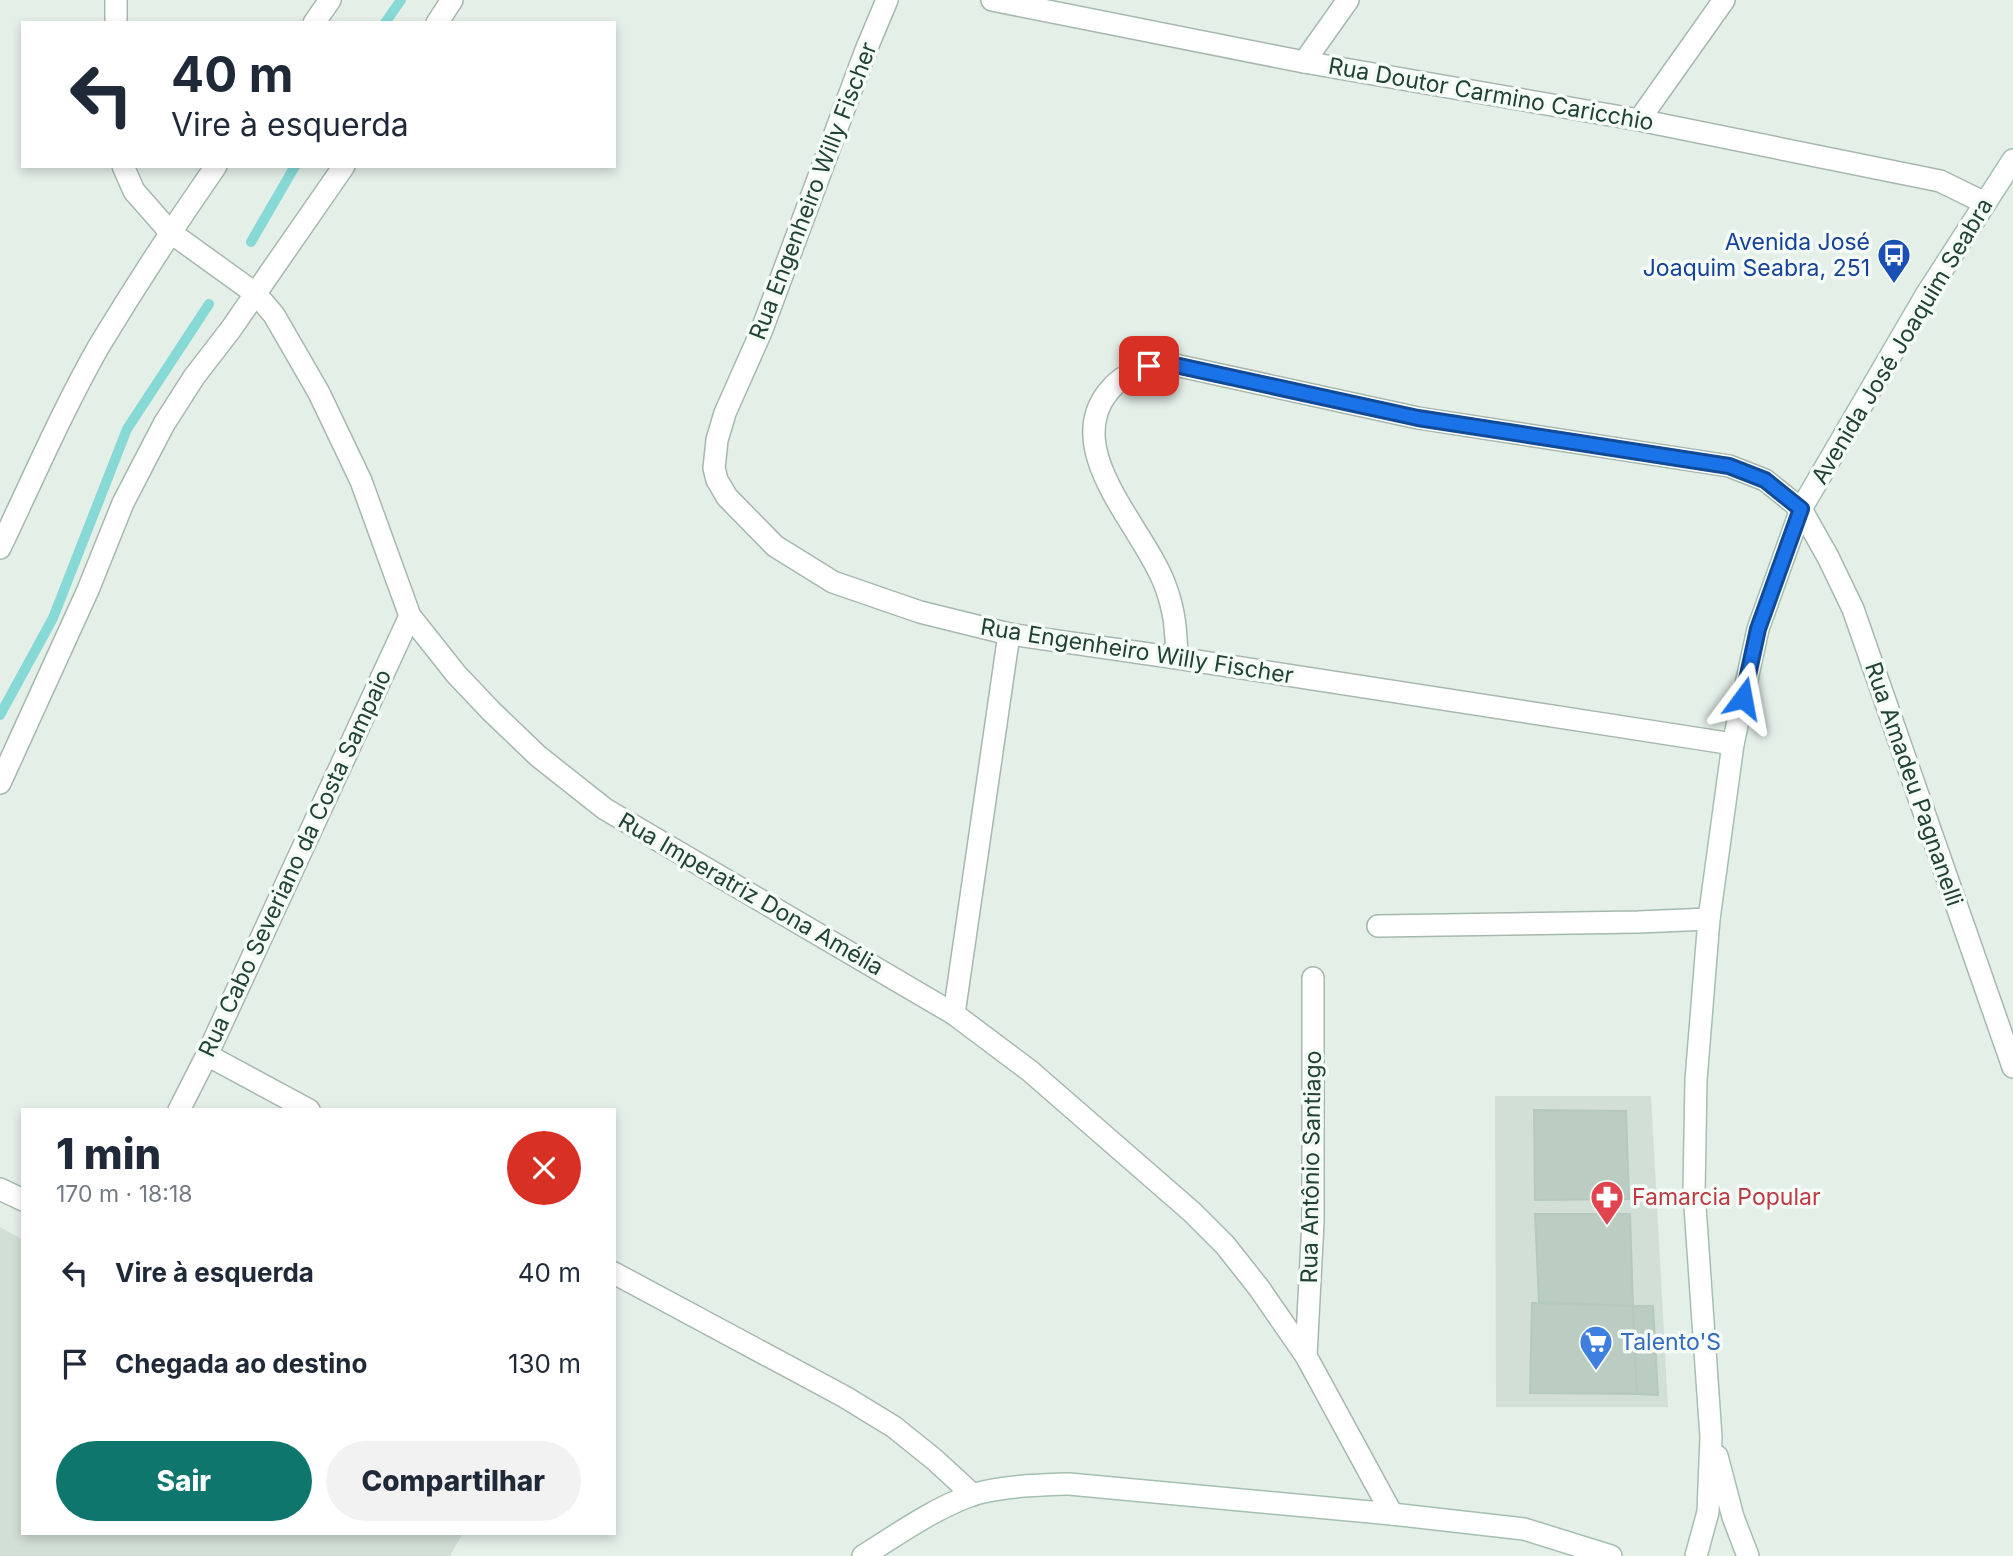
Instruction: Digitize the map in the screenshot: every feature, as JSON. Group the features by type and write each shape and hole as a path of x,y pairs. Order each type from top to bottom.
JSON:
{"street":[{"path":"116,0 116,21"},
{"path":"315,21 330,0"},
{"path":"438,21 452,0"},
{"name":"Rua Engenheiro Willy Fischer","path":"887,0 761,332 725,413 717,440 714,468 717,480 727,497 775,546 833,582 920,611 1009,634 1733,744"},
{"name":"Rua Doutor Carmino Caricchio","path":"992,0 1304,62 1639,120 1940,181 1985,203"},
{"path":"1304,62 1348,0"},
{"path":"1639,120 1724,0"},
{"name":"Avenida José Joaquim Seabra","path":"1696,1556 1708,1512 1711,1437 1694,1192 1696,1080 1709,919 1733,744 1758,629 1801,509 1926,295 2013,160"},
{"name":"Rua Imperatriz Dona Amélia","path":"124,168 134,191 170,232 256,294 274,314 319,393 361,481 410,616 456,674 538,756 605,809 954,1014 1030,1071 1192,1212 1225,1245 1306,1356 1392,1514"},
{"path":"0,548 54,434 99,348 170,232 215,168"},
{"path":"0,783 82,602 123,503 164,424 194,377 256,294 343,168"},
{"path":"1177,658 1176,620 1165,584 1149,549 1103,474 1094,448 1093,425 1100,401 1113,385 1127,375 1149,366 1175,365 1418,418 1729,466 1765,480 1801,509"},
{"name":"Rua Amadeu Pagnanelli","path":"1801,509 1853,610 2013,1067"},
{"name":"Rua Cabo Severiano da Costa Sampaio","path":"180,1108 410,616"},
{"path":"954,1014 1009,634"},
{"path":"1378,926 1709,919"},
{"name":"Rua Antônio Santiago","path":"1306,1356 1313,1223 1312,978"},
{"path":"207,1055 305,1108"},
{"path":"0,1189 21,1199"},
{"path":"616,1274 845,1397 884,1421 936,1460 973,1495"},
{"name":"Avenida José Joaquim Seabra","path":"1711,1437 1733,1517 1748,1556"},
{"path":"863,1556 925,1517 973,1495 1024,1486 1069,1484 1392,1514 1524,1530 1611,1556"}],"shaded area":[{"path":"1495,1096 1651,1096 1668,1407 1496,1407"},
{"path":"0,1227 21,1239 21,1535 462,1535 450,1556 0,1556"}],"building":[{"path":"1534,1110 1626,1111 1629,1199 1535,1200"},
{"path":"1535,1214 1630,1214 1633,1306 1539,1302"},
{"path":"1532,1303 1633,1306 1637,1394 1530,1393"},
{"path":"1633,1306 1653,1306 1658,1395 1637,1394"}],"waterway":[{"path":"386,21 401,0"},
{"path":"251,242 294,168"},
{"path":"0,715 53,618 127,429 209,304"}],"place":[{"name":"Avenida José Joaquim Seabra, 251","path":"1894,285"},
{"name":"Famarcia Popular","path":"1607,1227"},
{"name":"Talento'S","path":"1596,1372"}],"route":[{"path":"1149,366 1175,365 1418,418 1729,466 1765,480 1801,509 1758,629 1743,698"}]}
